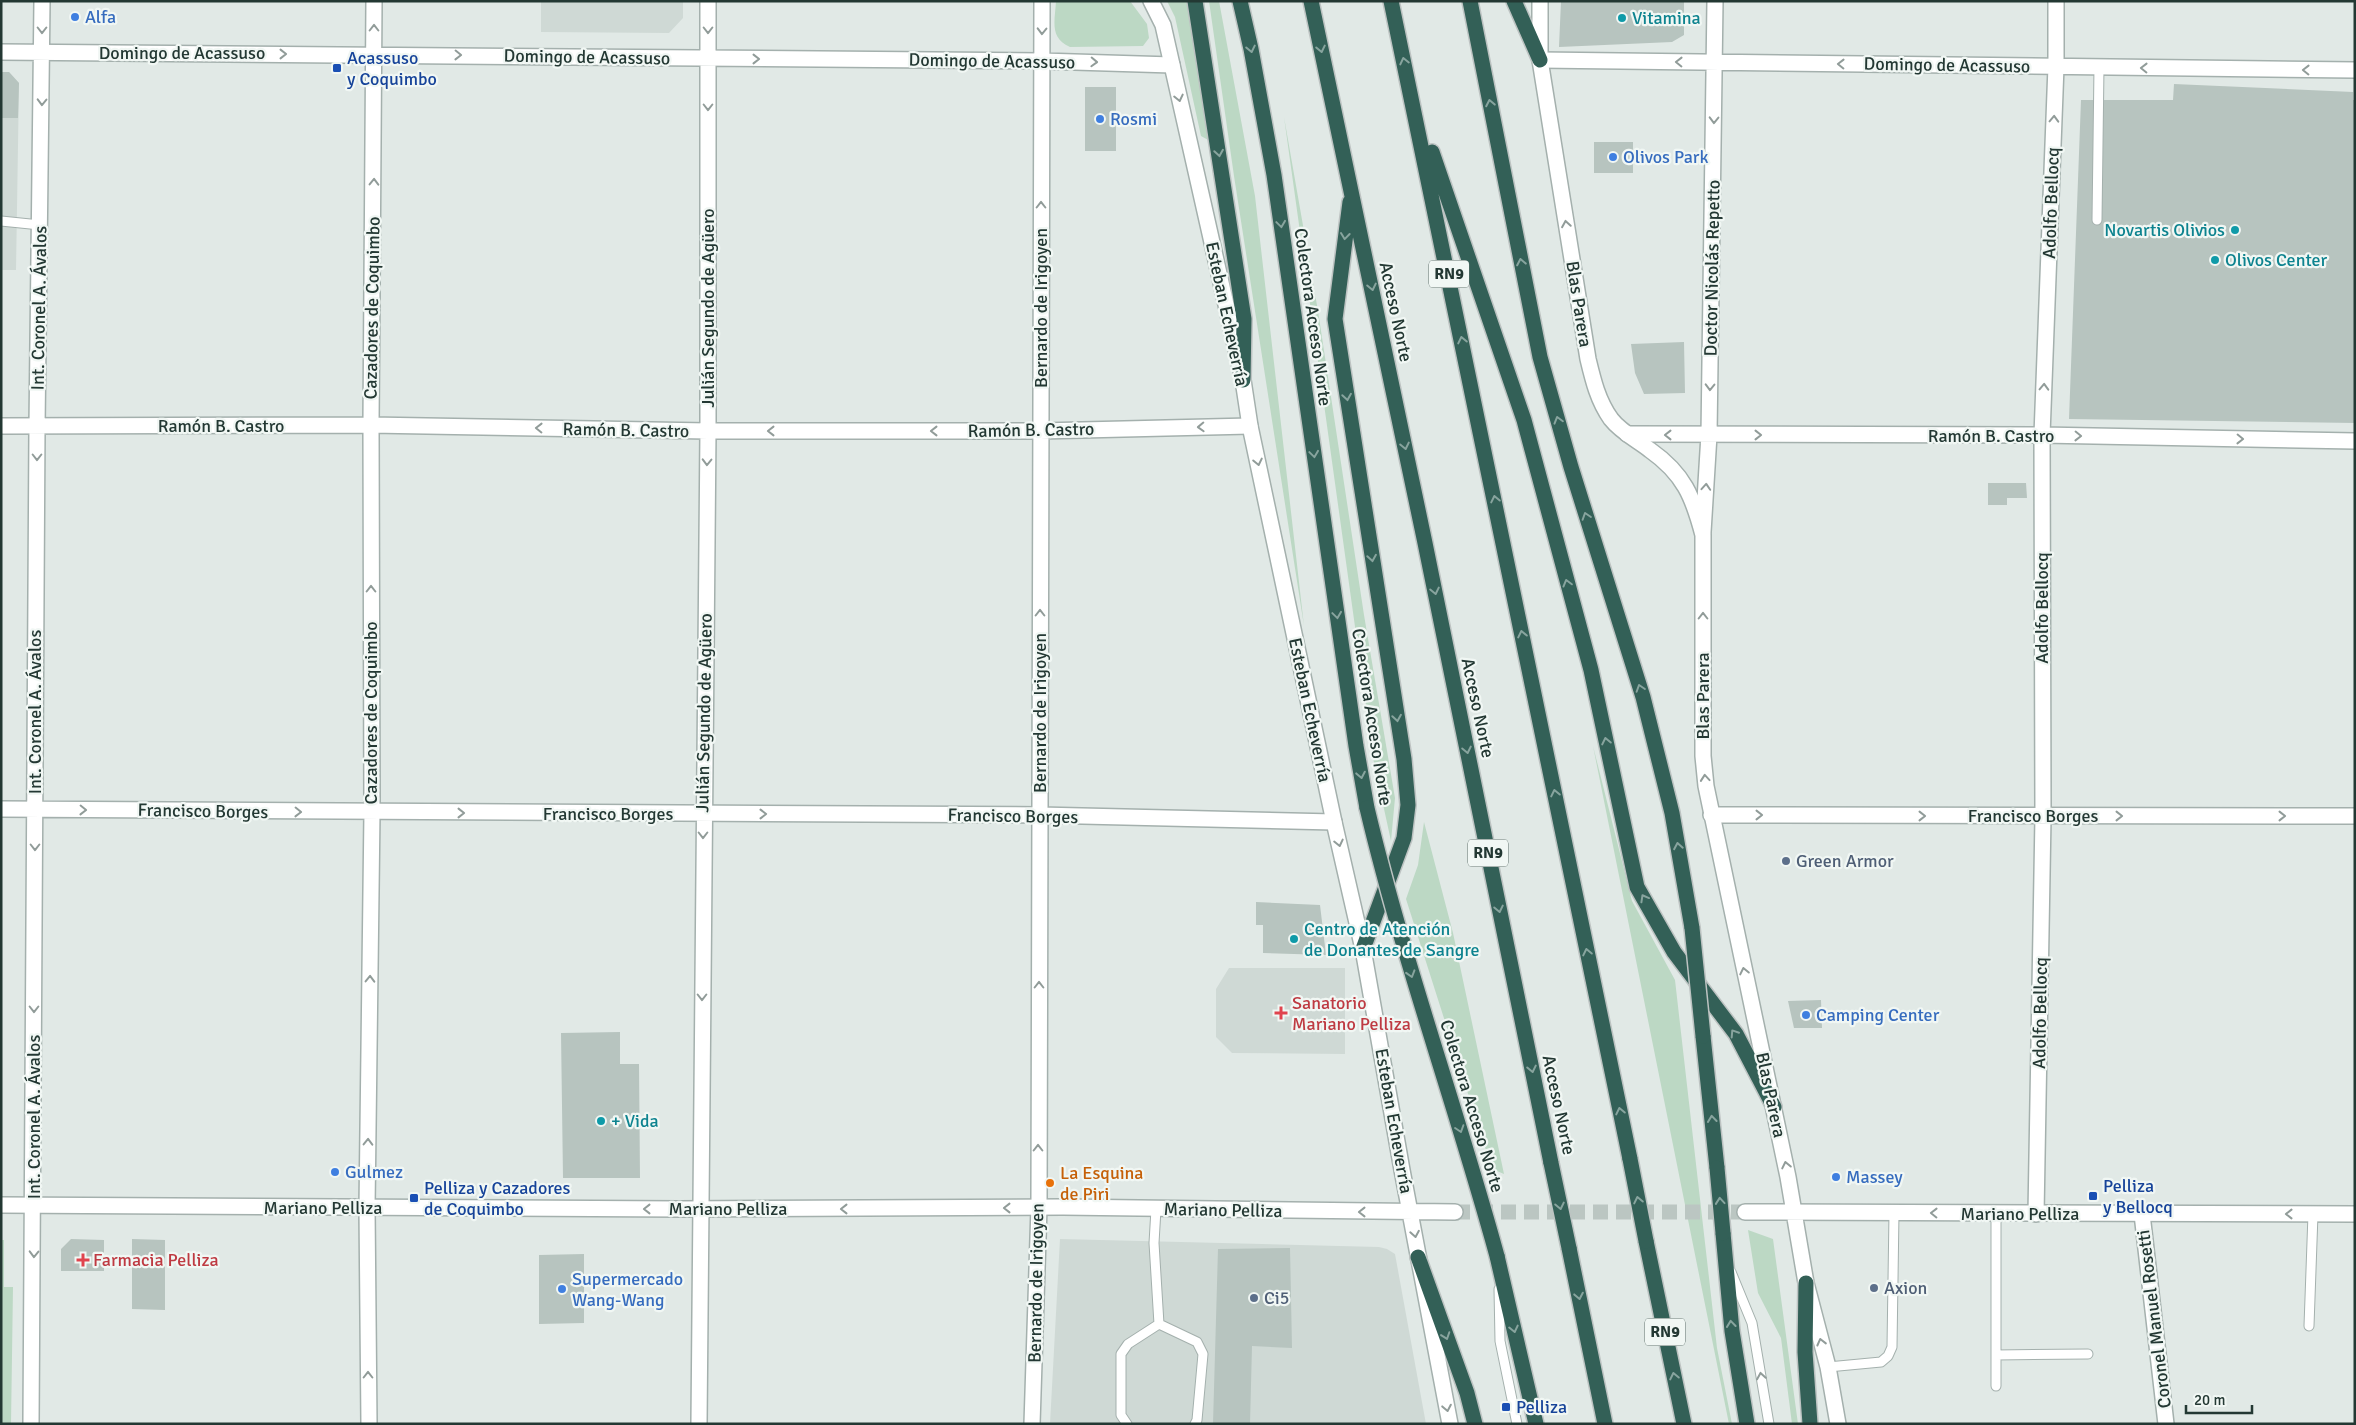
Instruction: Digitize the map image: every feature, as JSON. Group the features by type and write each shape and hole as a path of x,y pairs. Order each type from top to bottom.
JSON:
{"highway":[{"path":"1195,1 1244,319 1243,380"},
{"name":"Colectora Acceso Norte","path":"1240,1 1251,49 1274,175 1356,746 1368,808 1385,882 1402,943 1475,1176 1498,1260 1536,1424"},
{"name":"Acceso Norte","path":"1311,1 1605,1424"},
{"name":"RN9","path":"1391,1 1684,1424"},
{"path":"1470,1 1540,356 1571,468 1644,697 1672,813 1692,928 1732,1331 1747,1424"},
{"path":"1514,1 1540,60"},
{"path":"1411,91 1524,420 1591,670 1637,886 1674,952 1736,1034 1774,1107"},
{"path":"1351,188 1335,319 1404,759 1408,805 1404,838 1363,949"},
{"path":"1418,1257 1467,1393 1475,1424"},
{"path":"1806,1283 1805,1352 1810,1424"}],"street":[{"name":"Int. Coronel A. Ávalos","path":"31,1424 34,1205 34,809 42,1"},
{"name":"Cazadores de Coquimbo","path":"369,1424 367,1208 372,812 371,425 374,1"},
{"name":"Julián Segundo de Agüero","path":"699,1424 702,1209 703,814 708,431 708,1"},
{"name":"Bernardo de Irigoyen","path":"1032,1424 1038,1207 1042,1"},
{"name":"Esteban Echeverría","path":"1151,1 1163,25 1243,380 1250,426 1334,822 1363,949 1450,1424"},
{"name":"Blas Parera","path":"1540,1 1540,60 1588,359 1601,404 1612,420 1627,434 1651,451 1681,479 1695,505 1703,535 1703,756 1711,815 1774,1107 1795,1212 1806,1283 1828,1367 1838,1424"},
{"name":"Doctor Nicolás Repetto","path":"1703,535 1709,435 1716,62 1715,1"},
{"name":"Adolfo Bellocq","path":"2036,1214 2043,816 2042,435 2056,66 2056,1"},
{"name":"Domingo de Acassuso","path":"1,52 1042,61 1172,65"},
{"name":"Domingo de Acassuso","path":"1540,60 2355,70"},
{"name":"Ramón B. Castro","path":"1,426 371,425 708,431 1040,431 1250,426"},
{"name":"Ramón B. Castro","path":"1627,434 2042,435 2355,441"},
{"name":"Francisco Borges","path":"1,809 1040,815 1334,822"},
{"name":"Francisco Borges","path":"1711,815 2355,816"},
{"name":"Mariano Pelliza","path":"1,1205 702,1209 1038,1207 1455,1212"},
{"name":"Mariano Pelliza","path":"1745,1212 2355,1214"},
{"name":"Coronel Manuel Rosetti","path":"2142,1214 2166,1424"}],"lane":[{"path":"2097,220 2099,67"},
{"path":"1,221 40,225"},
{"path":"1156,1209 1154,1243 1159,1324"},
{"path":"1828,1367 1882,1362 1888,1356 1892,1347 1894,1213"},
{"path":"1996,1214 1996,1386"},
{"path":"2309,1326 2314,1214"},
{"path":"1724,1255 1752,1323 1769,1424"},
{"path":"1498,1260 1500,1341 1517,1424"},
{"path":"1127,1424 1121,1415 1122,1354 1128,1344 1159,1324"},
{"path":"1159,1324 1197,1342 1201,1347 1202,1364 1197,1420 1194,1424"},
{"path":"1996,1355 2088,1354"}],"shaded area":[{"path":"541,1 683,1 683,18 669,33 541,32"},
{"path":"1,72 9,72 19,83 16,270 1,270"},
{"name":"Sanatorio Mariano Pelliza","path":"1229,968 1345,968 1345,1054 1232,1053 1216,1037 1216,989"},
{"path":"1060,1239 1379,1247 1387,1249 1395,1254 1426,1424 1050,1424"}],"green space":[{"path":"1056,1 1130,1 1147,24 1149,38 1143,46 1070,47 1063,43 1056,34 1054,22"},
{"path":"1167,1 1187,1 1210,141 1201,136 1175,17"},
{"path":"1209,1 1219,1 1255,196 1304,626 1234,176"},
{"path":"1284,117 1318,311 1364,615 1395,798 1391,841 1374,763"},
{"path":"1593,746 1632,901 1675,980 1717,1348 1732,1424 1729,1424"},
{"path":"1424,822 1453,933 1504,1174 1492,1169 1406,899 1418,865"},
{"path":"1748,1230 1773,1239 1798,1424 1792,1424 1781,1338 1758,1293"},
{"path":"1,1240 4,1240 4,1287 13,1287 11,1424 1,1424"}],"building":[{"name":"Vitamina","path":"1561,1 1684,1 1684,35 1672,42 1559,47"},
{"path":"1,72 9,72 19,83 18,118 1,118"},
{"name":"Olivos Center","path":"2174,84 2353,92 2353,100 2355,100 2355,423 2069,419 2081,100 2173,100"},
{"name":"Rosmi","path":"1085,87 1116,87 1116,151 1085,151"},
{"name":"Olivos Park","path":"1594,142 1633,142 1633,173 1594,173"},
{"path":"1684,342 1685,393 1644,394 1635,373 1631,344"},
{"path":"1988,483 2026,483 2027,498 2007,498 2007,505 1988,505"},
{"name":"Centro de Atención de Donantes de Sangre","path":"1256,902 1320,905 1326,955 1263,953 1263,925 1256,925"},
{"name":"Camping Center","path":"1821,1000 1822,1028 1794,1028 1788,1001"},
{"name":"+ Vida","path":"620,1032 620,1064 639,1064 640,1178 563,1178 561,1033"},
{"name":"Farmacia Pelliza","path":"71,1239 104,1240 104,1271 61,1271 61,1249"},
{"path":"132,1239 165,1240 165,1310 132,1309"},
{"name":"Ci5","path":"1290,1248 1292,1348 1252,1346 1250,1424 1213,1424 1218,1249"},
{"name":"Supermercado Wang-Wang","path":"584,1254 584,1323 539,1324 539,1255"}],"tunnel":[{"path":"1455,1212 1745,1212"}],"place":[{"name":"Alfa","path":"75,17"},
{"name":"Vitamina","path":"1622,18"},
{"name":"Acassuso y Coquimbo","path":"337,68"},
{"name":"Rosmi","path":"1100,119"},
{"name":"Olivos Park","path":"1613,157"},
{"name":"Novartis Olivios","path":"2235,230"},
{"name":"Olivos Center","path":"2215,260"},
{"name":"Green Armor","path":"1786,861"},
{"name":"Centro de Atención de Donantes de Sangre","path":"1294,939"},
{"name":"Sanatorio Mariano Pelliza","path":"1281,1013"},
{"name":"Camping Center","path":"1806,1015"},
{"name":"+ Vida","path":"601,1121"},
{"name":"Gulmez","path":"335,1172"},
{"name":"Massey","path":"1836,1177"},
{"name":"La Esquina de Piri","path":"1050,1183"},
{"name":"Pelliza y Bellocq","path":"2093,1196"},
{"name":"Pelliza y Cazadores de Coquimbo","path":"414,1198"},
{"name":"Farmacia Pelliza","path":"83,1260"},
{"name":"Axion","path":"1874,1288"},
{"name":"Supermercado Wang-Wang","path":"562,1289"},
{"name":"Ci5","path":"1254,1298"},
{"name":"Pelliza","path":"1506,1407"}]}
